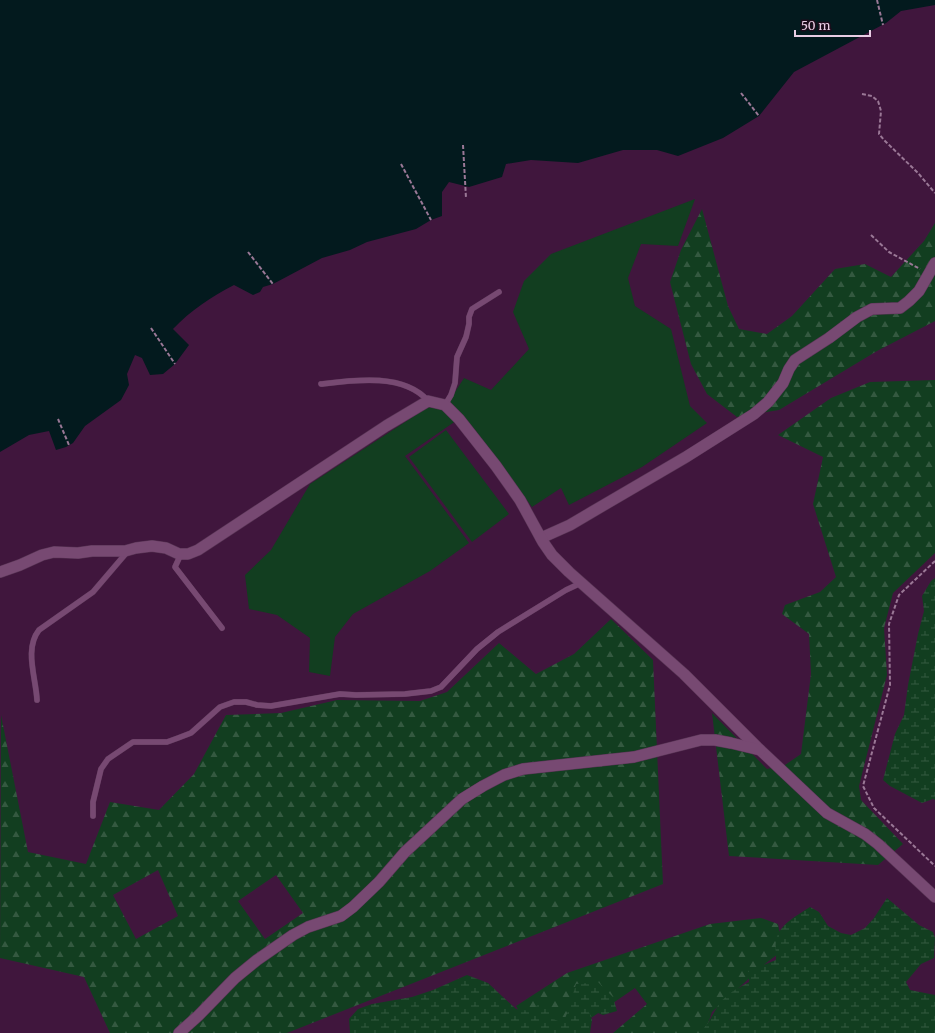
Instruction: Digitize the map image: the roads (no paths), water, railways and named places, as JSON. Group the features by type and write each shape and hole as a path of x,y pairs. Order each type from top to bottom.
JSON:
{"street":[{"path":"541,538 570,525 686,457 754,414 768,402 783,383 795,360 829,338 857,317 872,309 900,308 910,301 919,291 935,263"},
{"path":"0,572 54,552 78,553 92,551 119,551 152,546 166,548 181,554 188,554 198,550 386,426 428,401 445,405 459,419 520,500 552,555 581,583 684,674 760,750 828,813 865,834 874,841 935,898"},
{"path":"179,1033 235,978 262,956 293,935 308,927 341,916 353,907 379,882 405,852 462,799 504,775 523,769 634,757 701,740 731,742 760,750"}],"lane":[{"path":"445,405 456,383 457,357 466,337 469,317 472,309 499,292"},
{"path":"321,384 363,381 395,382 410,387 428,401"},
{"path":"37,700 31,651 34,637 39,630 93,592 129,550"},
{"path":"181,554 175,567 222,628"},
{"path":"93,816 93,802 101,769 108,759 133,742 167,742 178,738 191,732 220,707 234,702 246,702 271,706 340,694 404,694 431,691 441,687 477,649 498,632 566,590 581,583"}]}
